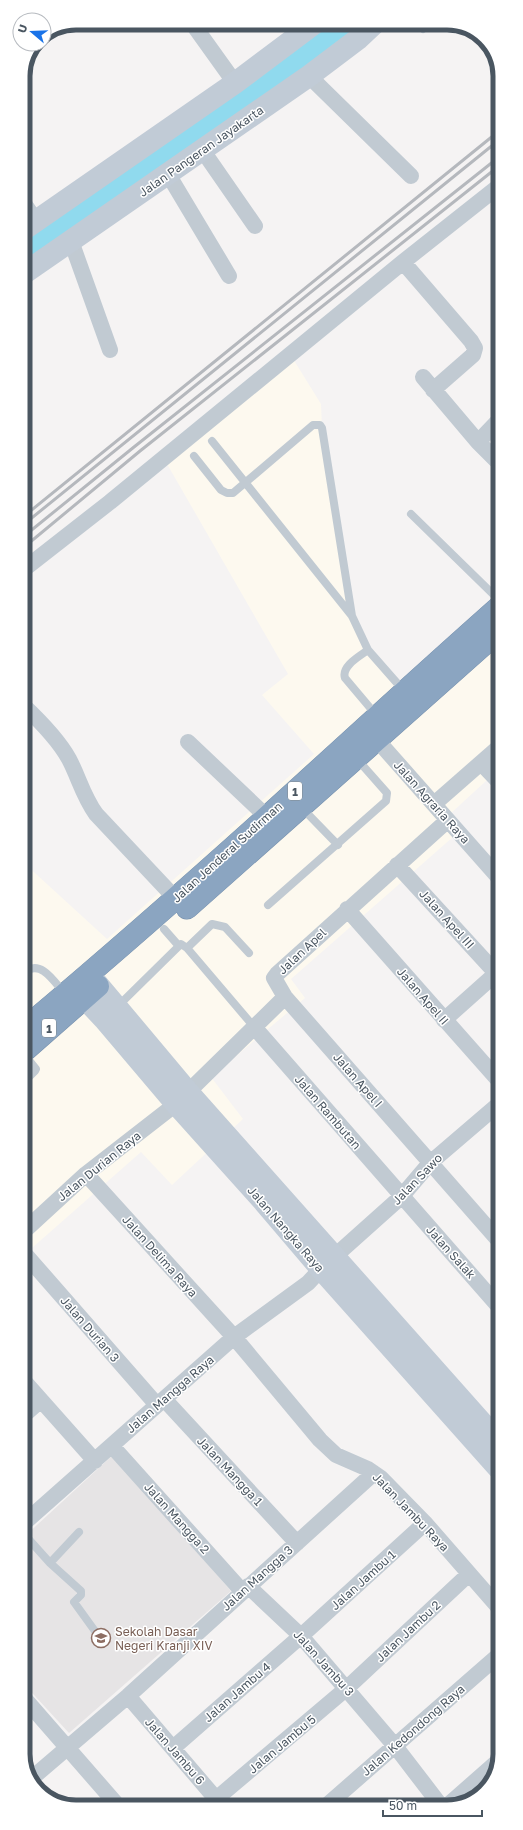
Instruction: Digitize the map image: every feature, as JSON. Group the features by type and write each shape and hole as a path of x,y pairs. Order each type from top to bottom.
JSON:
{"highway":[{"name":"Jalan Jenderal Sudirman","path":"30,1025 164,928 302,808 357,758 376,728 404,691 493,612"},
{"name":"Jalan Jenderal Sudirman","path":"30,1046 82,988 175,898 267,817 376,728 493,636"}],"street":[{"path":"199,30 236,83"},
{"path":"30,226 236,83 306,30"},
{"name":"Jalan Pangeran Jayakarta","path":"30,269 203,151 309,76 368,30"},
{"path":"309,76 411,176"},
{"path":"203,151 255,226"},
{"path":"168,174 229,276"},
{"path":"30,565 110,502 403,262 493,191"},
{"path":"71,241 110,350"},
{"path":"403,262 471,341 475,348 473,355 433,390"},
{"path":"423,377 478,442 493,457"},
{"path":"478,442 493,426"},
{"path":"30,712 40,722 70,760 87,802 96,814 175,898"},
{"name":"Jalan Agraria Raya","path":"376,728 434,804 493,871"},
{"path":"188,742 267,817"},
{"path":"434,804 493,753"},
{"path":"482,763 493,775"},
{"name":"Jalan Apel","path":"285,997 275,982 275,976 448,820"},
{"name":"Jalan Apel III","path":"397,865 493,967"},
{"name":"Jalan Apel II","path":"347,910 493,1074"},
{"name":"Jalan Apel III","path":"444,1020 493,976"},
{"name":"Jalan Nangka Raya","path":"82,988 110,1013 182,1098 477,1432 493,1458"},
{"path":"182,1098 285,997"},
{"name":"Jalan Apel I","path":"285,997 493,1234"},
{"name":"Jalan Rambutan","path":"255,1028 401,1197"},
{"name":"Jalan Durian Raya","path":"30,1225 86,1174 182,1098"},
{"name":"Jalan Sawo","path":"328,1263 401,1197 430,1163 493,1110"},
{"name":"Jalan Delima Raya","path":"86,1174 234,1337"},
{"name":"Jalan Salak","path":"401,1197 493,1300"},
{"name":"Jalan Durian 3","path":"30,1260 161,1402"},
{"name":"Jalan Mangga Raya","path":"30,1518 234,1337 308,1283 328,1263"},
{"name":"Jalan Jambu Raya","path":"234,1337 329,1449 336,1455 374,1473 381,1478 425,1523 493,1601"},
{"path":"30,1388 95,1461"},
{"path":"30,1410 41,1400"},
{"name":"Jalan Mangga 1","path":"161,1402 297,1543"},
{"name":"Jalan Nangka Raya","path":"477,1432 493,1440"},
{"name":"Jalan Mangga 2","path":"112,1446 245,1589"},
{"name":"Jalan Mangga 3","path":"35,1775 128,1696 374,1473"},
{"name":"Jalan Jambu 1","path":"301,1636 425,1523"},
{"name":"Jalan Jambu 2","path":"347,1688 469,1574"},
{"name":"Jalan Jambu 3","path":"245,1589 301,1636 395,1746 436,1800"},
{"name":"Jalan Jambu 4","path":"173,1748 301,1636"},
{"name":"Jalan Kedondong Raya","path":"333,1800 493,1660"},
{"name":"Jalan Jambu 5","path":"223,1800 347,1688"},
{"name":"Jalan Jambu 6","path":"128,1696 217,1800"},
{"path":"30,1705 113,1800"},
{"path":"455,1799 491,1767"}],"lane":[{"path":"194,456 221,490 228,493 233,493 313,425 320,425 322,428 352,616"},
{"path":"212,441 352,616 368,650 404,691"},
{"path":"411,514 493,594"},
{"path":"368,650 346,668 344,675 376,728"},
{"path":"268,905 338,845 386,801 388,796 387,793 357,758"},
{"path":"302,808 338,845"},
{"path":"187,948 212,924 225,927 249,953"},
{"path":"164,928 178,945 183,945 187,948 255,1028"},
{"path":"110,1013 178,945"},
{"path":"30,968 37,968 51,976 82,988"},
{"path":"30,1061 36,1071 30,1076"},
{"path":"50,1563 78,1532"},
{"path":"30,1541 50,1563 81,1590 80,1595 74,1602 100,1638"}],"shaded area":[{"path":"290,354 321,404 322,428 352,616 368,650 404,691 493,612 493,775 449,815 461,830 291,979 305,998 211,1077 243,1119 172,1185 141,1152 30,1250 30,868 107,939 314,754 262,695 288,674 163,457"},
{"name":"Sekolah Dasar Negeri Kranji XIV","path":"113,1455 231,1591 69,1733 30,1691 30,1531"}],"water":[{"path":"305,30 365,30 30,269 30,225"}],"railway":[{"path":"30,511 493,136"},
{"path":"30,519 493,145"},
{"path":"30,531 493,162"},
{"path":"30,542 140,451 493,171"}],"place":[{"name":"Sekolah Dasar Negeri Kranji XIV","path":"101,1638"}]}
